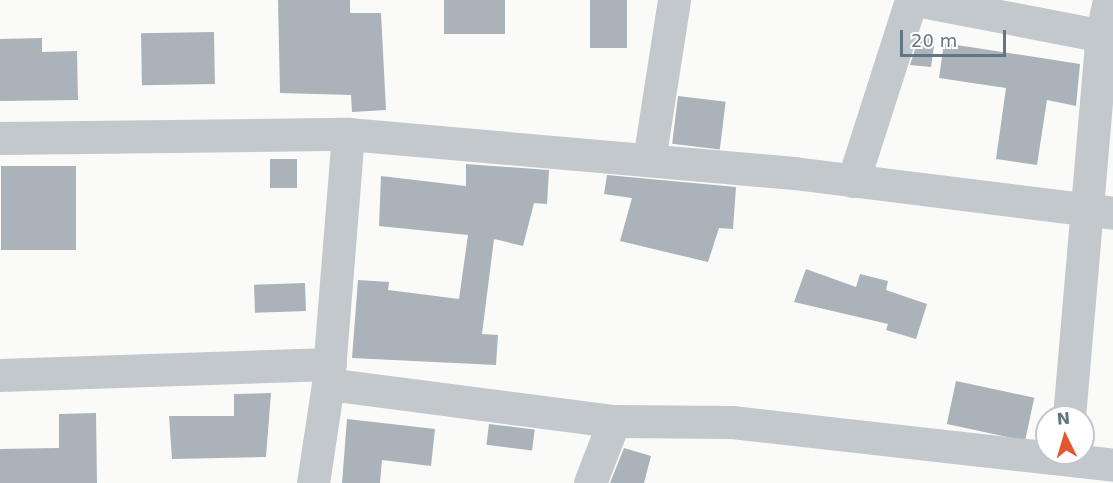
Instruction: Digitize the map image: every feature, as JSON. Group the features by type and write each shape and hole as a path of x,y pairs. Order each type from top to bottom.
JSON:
{"street":[{"path":"649,160 674,0"},
{"path":"853,181 911,0"},
{"path":"916,0 1107,37"},
{"path":"1071,405 1100,212 1109,0"},
{"path":"313,483 329,374 348,134"},
{"path":"0,138 348,134 649,160 853,181 1100,212"},
{"path":"0,375 329,374 614,421 732,422 1035,461"},
{"path":"590,483 614,421"},
{"path":"1095,465 1113,465"}],"building":[{"path":"278,0 350,0 350,13 381,13 386,110 352,112 351,95 280,93"},
{"path":"444,0 505,0 505,34 444,34"},
{"path":"590,0 627,0 627,48 590,48"},
{"path":"214,32 215,84 142,85 141,33"},
{"path":"919,37 935,39 931,67 910,65"},
{"path":"42,38 42,52 77,51 78,100 0,101 0,39"},
{"path":"944,43 1080,64 1076,106 1047,100 1037,165 996,159 1006,88 939,78"},
{"path":"678,96 726,102 720,149 672,144"},
{"path":"270,159 297,159 297,188 270,188"},
{"path":"466,164 549,170 547,204 534,203 523,246 494,239 482,334 498,335 496,365 352,358 358,280 389,282 388,290 459,299 468,235 379,226 381,176 466,186"},
{"path":"1,166 76,166 76,250 1,250"},
{"path":"607,175 736,187 733,229 719,228 708,262 620,241 632,198 604,194"},
{"path":"806,269 856,287 860,274 888,281 886,290 927,304 916,339 886,330 888,324 794,302"},
{"path":"305,283 306,311 255,313 254,285"},
{"path":"956,381 1034,398 1025,441 947,424"},
{"path":"271,393 266,457 172,459 169,416 234,416 234,394"},
{"path":"96,413 97,483 0,483 0,449 59,448 59,414"},
{"path":"347,419 435,429 431,466 382,460 380,483 342,483"},
{"path":"489,424 535,430 532,450 486,445"},
{"path":"624,448 651,456 644,483 610,483"}]}
